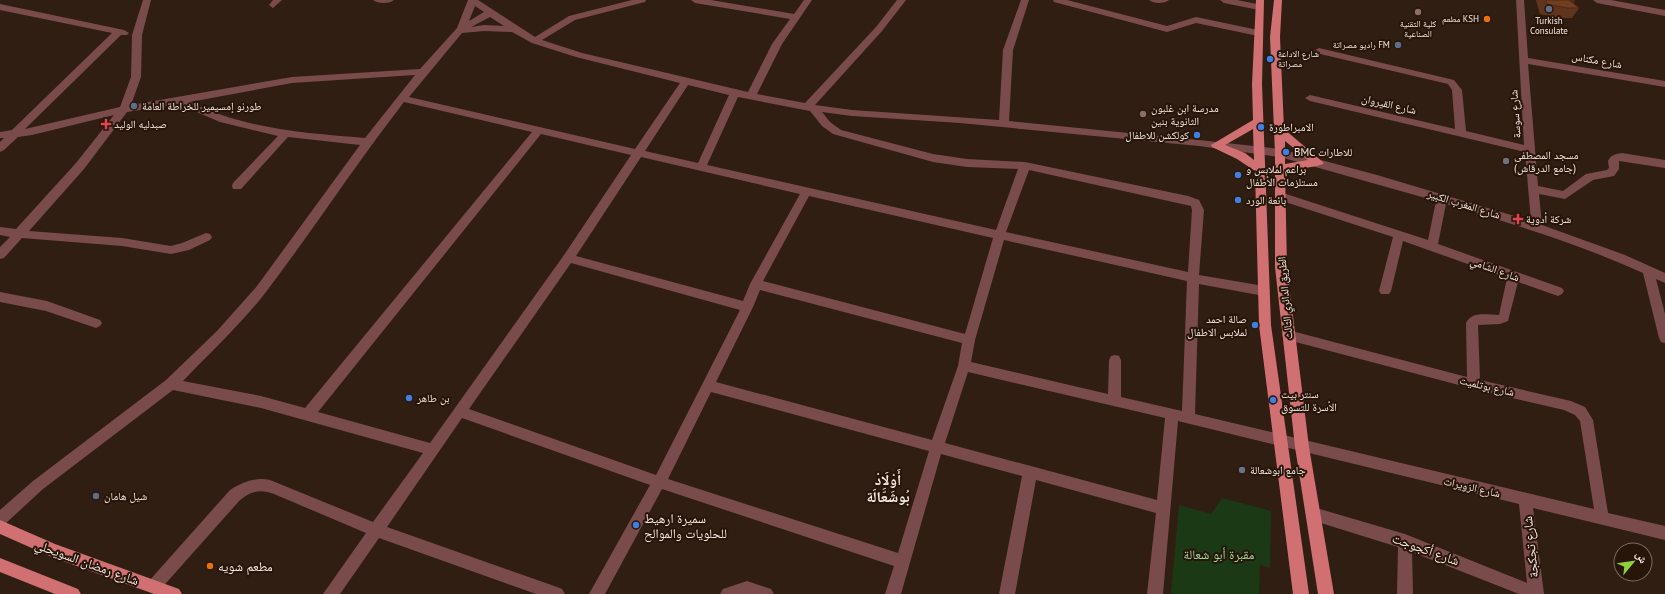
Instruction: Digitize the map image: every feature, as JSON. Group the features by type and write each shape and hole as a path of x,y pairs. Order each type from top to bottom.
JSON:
{"main road":[{"name":"الطريق الدائري الثالث","path":"1278,0 1275,37 1280,153 1281,267 1302,447 1326,594"},
{"name":"الطريق الدائري الثالث","path":"1259,3 1258,121 1265,325 1279,441 1301,594"},
{"path":"1216,145 1258,121"},
{"path":"1279,130 1319,163"},
{"path":"1216,145 1241,156 1259,169"},
{"path":"1280,169 1298,164 1319,163"},
{"name":"شارع رمضان السويحلي","path":"0,527 52,550 174,594"},
{"path":"0,565 73,594"}],"street":[{"path":"0,255 84,160 124,109 136,77 137,35 147,0"},
{"path":"377,0 390,0"},
{"path":"535,40 572,18 642,0"},
{"path":"695,0 796,17"},
{"path":"751,96 777,44 808,0"},
{"path":"902,0 879,29 810,108 826,124 837,132 901,151 948,160 1025,166 1180,198 1195,203 1198,210 1193,278 1188,418"},
{"path":"1004,124 1006,62 1025,0"},
{"path":"1057,0 1167,29 1176,28 1192,20 1196,20 1258,33"},
{"path":"1153,0 1165,0"},
{"path":"1224,0 1259,3"},
{"name":"شارع سوسة","path":"1520,0 1530,150 1537,227"},
{"path":"1597,0 1665,13"},
{"path":"463,30 478,2"},
{"name":"شارع المغرب الكبير","path":"478,2 513,29 535,40 579,55 735,93 810,108 852,113 1004,124 1216,145 1280,153 1442,198 1537,227 1621,258 1665,278"},
{"path":"0,7 137,35"},
{"path":"0,519 38,485 170,384 221,335 261,289 368,142 423,72 453,38 463,30 493,15"},
{"path":"463,30 484,28 513,29"},
{"path":"0,148 119,32"},
{"path":"1319,51 1444,78 1451,82 1457,90 1462,134"},
{"name":"شارع مكناس","path":"1524,60 1665,84"},
{"path":"0,135 50,128 124,109 180,101 307,78 423,72"},
{"path":"331,594 568,258 686,81"},
{"path":"701,166 735,93"},
{"name":"شارع القيروان","path":"1310,98 1530,150"},
{"path":"403,99 701,166 806,192 1193,278 1264,291"},
{"path":"180,101 206,115 220,119 286,133 368,142"},
{"path":"308,414 539,130"},
{"path":"237,186 286,133"},
{"path":"1534,190 1560,195 1569,194 1590,177 1610,172 1614,169 1613,162 1616,158 1622,157 1665,164"},
{"path":"893,594 937,446 964,366 969,340 1000,234 1025,166"},
{"path":"597,594 659,482 747,307 756,284 806,192"},
{"name":"شارع الشامي","path":"1280,196 1432,246 1558,291"},
{"path":"1432,246 1442,198"},
{"path":"0,231 20,234 105,240 171,250 185,247 206,237"},
{"path":"1384,291 1399,235"},
{"path":"568,258 747,307"},
{"path":"1648,270 1665,338"},
{"path":"1474,384 1472,323 1479,319 1498,320 1504,318 1514,276"},
{"path":"756,284 969,340"},
{"path":"0,297 47,306 96,323"},
{"name":"شارع بوتلميت","path":"1288,335 1474,384 1566,405 1577,409 1583,414 1589,430 1602,517"},
{"path":"1114,401 1115,360"},
{"name":"شارع الزويرات","path":"964,366 1172,414 1302,447 1665,533"},
{"path":"170,384 225,394 308,414 434,450"},
{"path":"707,385 1163,508"},
{"path":"460,412 659,482 903,562"},
{"path":"1155,594 1172,414"},
{"path":"1007,594 1030,473"},
{"path":"154,586 234,495 253,484 261,483 375,530 557,594"},
{"name":"شارع تجكجة","path":"1525,500 1536,594"},
{"name":"شارع أكجوجت","path":"1313,514 1405,541 1480,569 1536,594"},
{"path":"1405,541 1405,594"},
{"path":"728,594 748,588 766,594"}],"green space":[{"name":"مقبرة أبو شعالة","path":"1222,498 1271,511 1270,568 1260,565 1259,594 1171,594 1179,505 1211,514"}],"building":[{"path":"1546,0 1569,0 1579,8 1567,8 1547,4"}],"place":[{"name":"Turkish Consulate","path":"1549,9"},
{"name":"كلية التقنية الصناعية","path":"1418,12"},
{"name":"مطعم KSH","path":"1487,19"},
{"name":"راديو مصراتة FM","path":"1398,45"},
{"name":"شارع الاداعة مصراتة","path":"1270,59"},
{"name":"طورنو إمسيمير للخراطة العامة","path":"134,106"},
{"name":"مدرسة ابن غلبون الثانوية بنين","path":"1143,114"},
{"name":"صبدليه الوليد","path":"106,124"},
{"name":"الامبراطورة","path":"1261,127"},
{"name":"كولكشن للاطفال","path":"1197,135"},
{"name":"BMC للاطارات","path":"1286,152"},
{"name":"مسجد المصطفى (جامع الدرقاش)","path":"1506,161"},
{"name":"براعم لملابس و مستلزمات الأطفال","path":"1238,175"},
{"name":"بائعة الورد","path":"1238,200"},
{"name":"شركة أدوية","path":"1518,219"},
{"name":"صالة احمد لملابس الاطفال","path":"1255,325"},
{"name":"بن طاهر","path":"409,398"},
{"name":"سنتر بيت الأسرة للتسوق","path":"1273,400"},
{"name":"جامع ابوشعالة","path":"1242,470"},
{"name":"شيل هامان","path":"96,496"},
{"name":"سميرة ارهيط للحلويات والموالح","path":"636,525"},
{"name":"مطعم شويه","path":"210,566"}],"district":[{"name":"أَوْلَادْ بُوشَعَّالَة","path":"888,488"}]}
